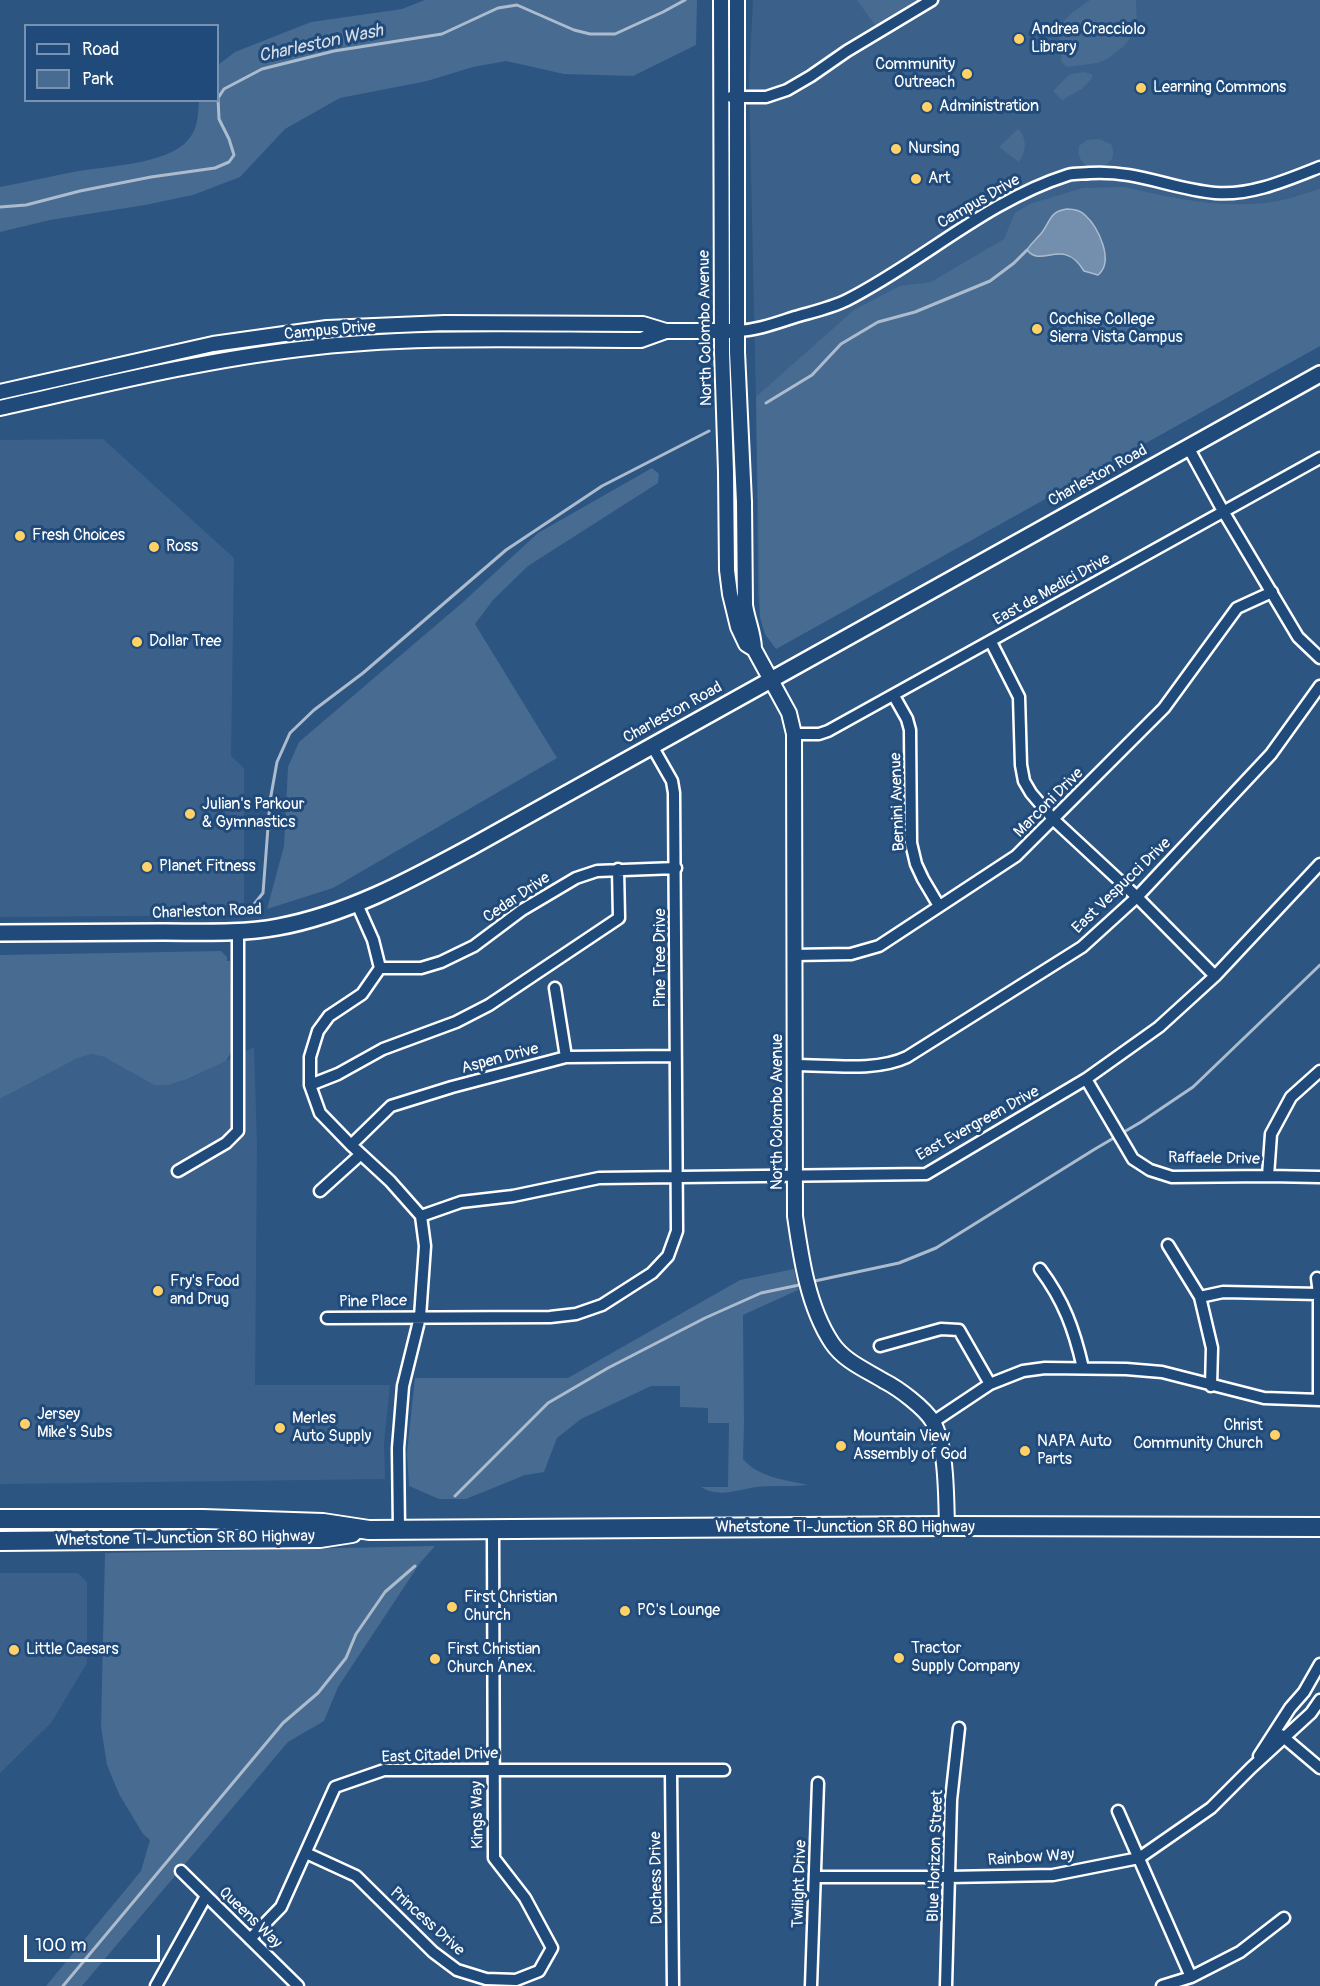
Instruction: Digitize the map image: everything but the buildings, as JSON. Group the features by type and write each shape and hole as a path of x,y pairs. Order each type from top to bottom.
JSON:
{"highway":[{"name":"Whetstone TI-Junction SR 80 Highway","path":"0,1519 203,1519 323,1522 369,1530"},
{"name":"Whetstone TI-Junction SR 80 Highway","path":"0,1541 320,1538 369,1530 1320,1527"}],"main road":[{"name":"Charleston Road","path":"0,933 238,932 278,927 320,917 357,904 440,864 1320,374"}],"street":[{"name":"North Colombo Avenue","path":"721,0 722,331 727,570 738,627 746,644 754,649"},
{"name":"North Colombo Avenue","path":"737,0 738,331 744,502 744,596 747,619 754,639 754,649 789,713 794,734 795,1216 808,1286 833,1345 852,1362 901,1390 933,1422 944,1468 947,1527"},
{"path":"721,97 766,97 787,90 846,51 932,0"},
{"name":"Campus Drive","path":"0,392 213,344 327,328 446,323 643,324 666,331 757,329 844,302 875,285 992,210 1025,192 1070,175 1104,172 1125,174 1196,191 1237,193 1287,180 1320,167"},
{"name":"Campus Drive","path":"0,408 172,370 302,348 361,343 641,340 666,331"},
{"path":"1188,447 1298,638 1320,658"},
{"name":"East de Medici Drive","path":"794,734 819,734 828,731 1320,458"},
{"name":"Marconi Drive","path":"794,955 851,954 879,946 1016,856 1164,708 1237,608 1272,592"},
{"path":"991,642 1019,697 1022,765 1024,781 1031,793 1054,820 1137,897 1215,976"},
{"name":"East Vespucci Drive","path":"795,1065 878,1066 894,1063 1082,947 1137,897 1271,754 1320,686"},
{"name":"Bernini Avenue","path":"894,696 907,719 910,730 911,843 922,879 939,906"},
{"name":"Pine Tree Drive","path":"420,1317 550,1317 576,1314 602,1305 652,1273 668,1256 677,1231 675,793 672,781 652,746"},
{"name":"East Evergreen Drive","path":"421,1216 461,1202 513,1196 599,1178 926,1174 1086,1079 1160,1028 1215,976 1320,864"},
{"name":"Cedar Drive","path":"380,968 421,968 441,962 474,946 522,910 576,878 597,871 676,868"},
{"path":"310,1085 338,1074 383,1049 456,1022 481,1009 619,918 618,869"},
{"path":"357,904 373,940 380,968 362,994 329,1016 318,1031 310,1057 310,1085 320,1113 390,1181 421,1216 425,1246 420,1317 403,1386 398,1448 399,1530"},
{"path":"178,1171 226,1143 238,1131 238,932"},
{"path":"555,988 566,1057"},
{"name":"Aspen Drive","path":"351,1145 391,1106 452,1087 566,1057 675,1056"},
{"path":"1268,1176 1271,1134 1292,1097 1320,1071"},
{"name":"Raffaele Drive","path":"1086,1079 1133,1159 1150,1170 1172,1177 1320,1177"},
{"path":"320,1191 361,1154"},
{"path":"1168,1245 1200,1297 1212,1348 1211,1386"},
{"path":"1040,1269 1056,1290 1066,1311 1076,1335 1083,1368"},
{"path":"933,1422 990,1384 1023,1371 1046,1368 1162,1372 1264,1398 1320,1400 1317,1278"},
{"path":"1200,1297 1223,1292 1319,1294"},
{"name":"Pine Place","path":"327,1318 420,1317"},
{"path":"880,1346 941,1329 959,1330 990,1384"},
{"name":"Kings Way","path":"493,1529 494,1858 525,1898 552,1948 539,1971"},
{"name":"Rainbow Way","path":"1251,1768 1304,1692 1320,1664"},
{"name":"Rainbow Way","path":"816,1877 1053,1875 1139,1858 1211,1808 1311,1713 1320,1700"},
{"name":"Blue Horizon Street","path":"946,1986 951,1800 959,1728"},
{"path":"1276,1730 1320,1768"},
{"name":"East Citadel Drive","path":"250,1939 281,1907 335,1787 384,1770 724,1770"},
{"name":"Duchess Drive","path":"671,1770 673,1986"},
{"name":"Twilight Drive","path":"812,1986 818,1783"},
{"path":"1118,1811 1191,1977"},
{"name":"Princess Drive","path":"306,1853 356,1876 433,1952 457,1970 486,1979 516,1980 539,1971"},
{"name":"Queens Way","path":"182,1871 298,1986"},
{"path":"156,1986 207,1896"},
{"path":"1162,1986 1191,1977 1240,1952 1284,1918"}],"shaded area":[{"name":"Cochise College Sierra Vista Campus","path":"753,0 1320,0 1320,346 776,649 765,634 760,617 758,593 749,82"},
{"path":"1067,209 1083,213 1095,227 1103,244 1105,261 1098,275 1084,271 1076,261 1068,256 1061,254 1039,256 1027,250 1054,214"},
{"path":"103,439 234,558 231,756 244,768 244,915 0,917 0,440"},
{"path":"254,1047 257,1146 255,1385 390,1385 384,1443 385,1479 0,1484 0,1099 78,1058 91,1054 104,1057 154,1085 169,1085 189,1079"},
{"path":"0,1573 78,1573 87,1582 87,1663 51,1723 0,1773"}],"green space":[{"path":"425,0 697,0 696,45 633,76 564,74 506,61 473,67 427,81 340,98 285,129 240,177 193,195 50,220 0,232 0,187 73,172 151,160 178,148 194,131 199,102 219,102 219,64 235,52 311,22 402,9"},
{"path":"857,0 917,0 877,28"},
{"path":"1090,0 1136,0 1137,29 1124,46 1107,59 1097,63 1067,67 1061,61 1062,44 1055,30 1073,12"},
{"path":"1083,72 1092,74 1092,78 1082,89 1062,100 1053,91 1069,75"},
{"path":"1018,129 1025,145 1019,162 999,147"},
{"path":"1099,139 1111,144 1113,155 1104,166 1088,167 1080,158 1079,146 1087,140"},
{"path":"1124,187 1177,198 1230,204 1273,202 1320,189 1320,346 776,649 765,634 760,617 756,397 854,310 900,286 931,282 1004,239 1015,213 1030,204 1083,188"},
{"path":"652,468 659,474 658,483 528,566 493,600 475,624 557,758 333,888 267,909 284,846 288,767 299,742 462,603 538,533"},
{"path":"221,951 227,957 227,961 230,961 232,1051 226,1061 188,1079 169,1085 154,1085 104,1057 91,1054 78,1058 0,1099 0,955"},
{"path":"794,1269 798,1290 743,1315 743,1459 764,1474 808,1485 762,1486 721,1493 701,1487 728,1487 729,1423 708,1423 708,1408 680,1407 680,1386 651,1386 581,1419 557,1438 544,1472 525,1475 466,1499 439,1499 409,1486 407,1453 415,1378 568,1378 740,1280"},
{"path":"435,1546 420,1563 338,1687 324,1721 288,1742 82,1986 46,1986 141,1871 150,1840 143,1834 119,1794 107,1765 101,1727 105,1553"}],"waterway":[{"name":"Charleston Wash","path":"219,96 224,89 262,69 334,51 442,34 498,8 517,5 574,30 590,34 615,34 685,0"},
{"name":"Charleston Wash","path":"0,207 26,205 80,191 151,177 215,168 229,162 234,155 219,119 218,102"},
{"path":"766,403 812,375 841,344 878,322 915,312 990,281 1027,250"},
{"path":"251,908 263,893 270,801 277,762 290,733 314,710 363,673 506,550 602,486 709,431"},
{"path":"810,1282 899,1263 936,1248 1141,1122 1193,1087 1320,965"},
{"path":"455,1496 548,1403 608,1368 705,1318 761,1293 804,1284"},
{"path":"63,1986 283,1723 318,1693 346,1658 356,1634 385,1592 415,1566"}],"place":[{"name":"Andrea Cracciolo Library","path":"1019,39"},
{"name":"Community Outreach","path":"967,74"},
{"name":"Learning Commons","path":"1141,88"},
{"name":"Administration","path":"927,107"},
{"name":"Nursing","path":"896,149"},
{"name":"Art","path":"916,179"},
{"name":"Cochise College Sierra Vista Campus","path":"1037,329"},
{"name":"Fresh Choices","path":"20,536"},
{"name":"Ross","path":"154,547"},
{"name":"Dollar Tree","path":"137,642"},
{"name":"Julian's Parkour & Gymnastics","path":"190,814"},
{"name":"Planet Fitness","path":"147,867"},
{"name":"Fry's Food and Drug","path":"158,1291"},
{"name":"Jersey Mike's Subs","path":"25,1424"},
{"name":"Merles Auto Supply","path":"280,1428"},
{"name":"Christ Community Church","path":"1275,1435"},
{"name":"Mountain View Assembly of God","path":"841,1446"},
{"name":"NAPA Auto Parts","path":"1025,1451"},
{"name":"First Christian Church","path":"452,1607"},
{"name":"PC's Lounge","path":"625,1611"},
{"name":"Little Caesars","path":"14,1650"},
{"name":"Tractor Supply Company","path":"899,1658"},
{"name":"First Christian Church Anex.","path":"435,1659"}]}
